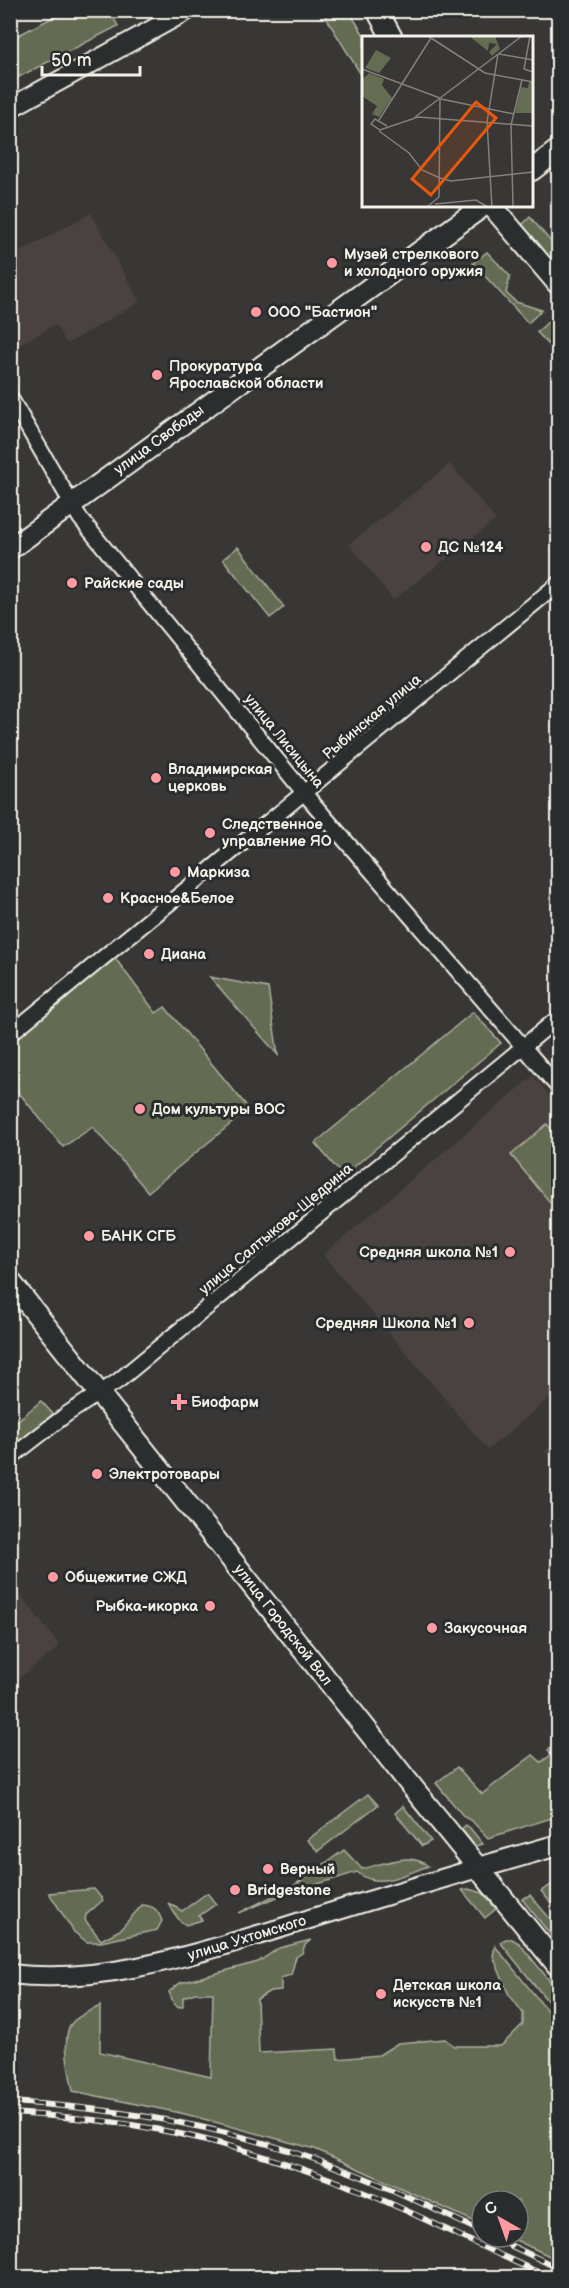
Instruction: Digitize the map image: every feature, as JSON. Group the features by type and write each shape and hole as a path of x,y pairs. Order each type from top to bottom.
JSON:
{"main road":[{"path":"377,10 391,36"},
{"path":"533,169 558,150"},
{"name":"улица Свободы","path":"10,549 482,207"},
{"path":"493,207 558,284"},
{"name":"улица Городской Вал","path":"10,1281 558,1966"},
{"path":"478,1868 558,1845"}],"street":[{"path":"10,108 188,10"},
{"name":"улица Лисицына","path":"10,397 70,504 305,794 558,1087"},
{"name":"Рыбинская улица","path":"10,1034 558,584"},
{"name":"улица Салтыкова-Щедрина","path":"10,1458 62,1417 118,1381 558,1017"},
{"name":"улица Ухтомского","path":"10,1974 76,1975 160,1963 478,1868"}],"shaded area":[{"path":"91,213 140,302 67,344 55,325 17,346 11,334 11,257"},
{"path":"450,464 496,520 393,600 349,544"},
{"name":"Средняя Школа №1","path":"533,1076 558,1105 558,1391 488,1450 323,1255"},
{"path":"558,1439 558,1471 545,1451"},
{"path":"11,1582 60,1646 11,1685"}],"green space":[{"path":"65,11 110,11 118,26 11,81 11,39"},
{"path":"322,11 349,11 364,36 362,36 362,76"},
{"path":"530,217 558,250 558,267 522,225"},
{"path":"487,252 510,276 506,293 516,302 542,310 528,323 473,263"},
{"path":"552,318 558,326 558,355 537,332"},
{"path":"238,547 284,607 270,618 223,559"},
{"path":"115,958 156,1013 165,1007 249,1109 148,1192 93,1127 63,1147 11,1083 11,1040 52,1007 54,1009 70,996 68,992 108,960 109,963"},
{"path":"210,977 268,988 278,1055"},
{"path":"473,1012 501,1043 343,1176 315,1143"},
{"path":"547,1124 558,1137 558,1212 511,1155"},
{"path":"41,1401 53,1414 11,1449 11,1426"},
{"path":"558,1742 558,1816 488,1838 472,1821 464,1817 436,1783 457,1767 482,1794 533,1755 541,1762 551,1755 548,1750"},
{"path":"368,1794 378,1805 318,1851 307,1840"},
{"path":"403,1806 431,1841 422,1846 395,1813"},
{"path":"466,1825 483,1844 475,1846 461,1829"},
{"path":"344,1850 362,1869 405,1859 413,1859 428,1866 392,1879 382,1880 373,1880 357,1872 282,1895 239,1913 293,1886"},
{"path":"558,1881 558,1912 541,1891"},
{"path":"94,1889 103,1900 86,1915 85,1920 101,1940 120,1930 142,1905 150,1906 159,1914 162,1921 157,1930 101,1942 87,1942 74,1932 49,1893"},
{"path":"468,1889 483,1893 496,1909 485,1918 462,1890"},
{"path":"207,1893 216,1904 199,1916 202,1920 186,1925 179,1920 168,1903 182,1911"},
{"path":"530,1895 558,1928 553,1938 522,1899"},
{"path":"506,1939 519,1943 558,1991 558,2014 500,1942"},
{"path":"311,1940 305,1945 302,1953 296,1957 291,1975 281,1978 281,1990 270,1991 257,1999 259,2053 337,2049 338,2059 379,2055 398,2043 445,2039 454,2046 501,2046 523,2024 523,2013 508,1993 493,1956 495,1946 558,2024 558,2260 530,2247 530,2189 470,2189 470,2220 315,2149 185,2114 73,2091 67,2057 68,2030 77,2018 100,2006 100,2052 211,2077 213,1993 195,1993 183,1997 183,2006 179,2007 174,2004 169,1992 180,1983 258,1962 279,1948"}],"railway":[{"path":"10,2102 135,2115 258,2141 355,2174 470,2226"},
{"path":"10,2113 85,2119 142,2127 181,2134 262,2156 380,2199 551,2278"},
{"path":"518,2249 558,2268"}],"place":[{"name":"Музей стрелкового и холодного оружия","path":"332,263"},
{"name":"ООО \"Бастион\"","path":"256,312"},
{"name":"Прокуратура Ярославской области","path":"157,375"},
{"name":"ДС №124","path":"426,547"},
{"name":"Райские сады","path":"72,583"},
{"name":"Владимирская церковь","path":"156,778"},
{"name":"Следственное управление ЯО","path":"210,833"},
{"name":"Маркиза","path":"175,872"},
{"name":"Красное&Белое","path":"108,898"},
{"name":"Диана","path":"149,954"},
{"name":"Дом культуры ВОС","path":"140,1109"},
{"name":"БАНК СГБ","path":"89,1236"},
{"name":"Средняя школа №1","path":"510,1252"},
{"name":"Средняя Школа №1","path":"469,1323"},
{"name":"Биофарм","path":"179,1402"},
{"name":"Электротовары","path":"97,1474"},
{"name":"Общежитие СЖД","path":"53,1577"},
{"name":"Рыбка-икорка","path":"210,1606"},
{"name":"Закусочная","path":"432,1628"},
{"name":"Верный","path":"268,1869"},
{"name":"Bridgestone","path":"235,1890"},
{"name":"Детская школа искусств №1","path":"381,1994"}]}
